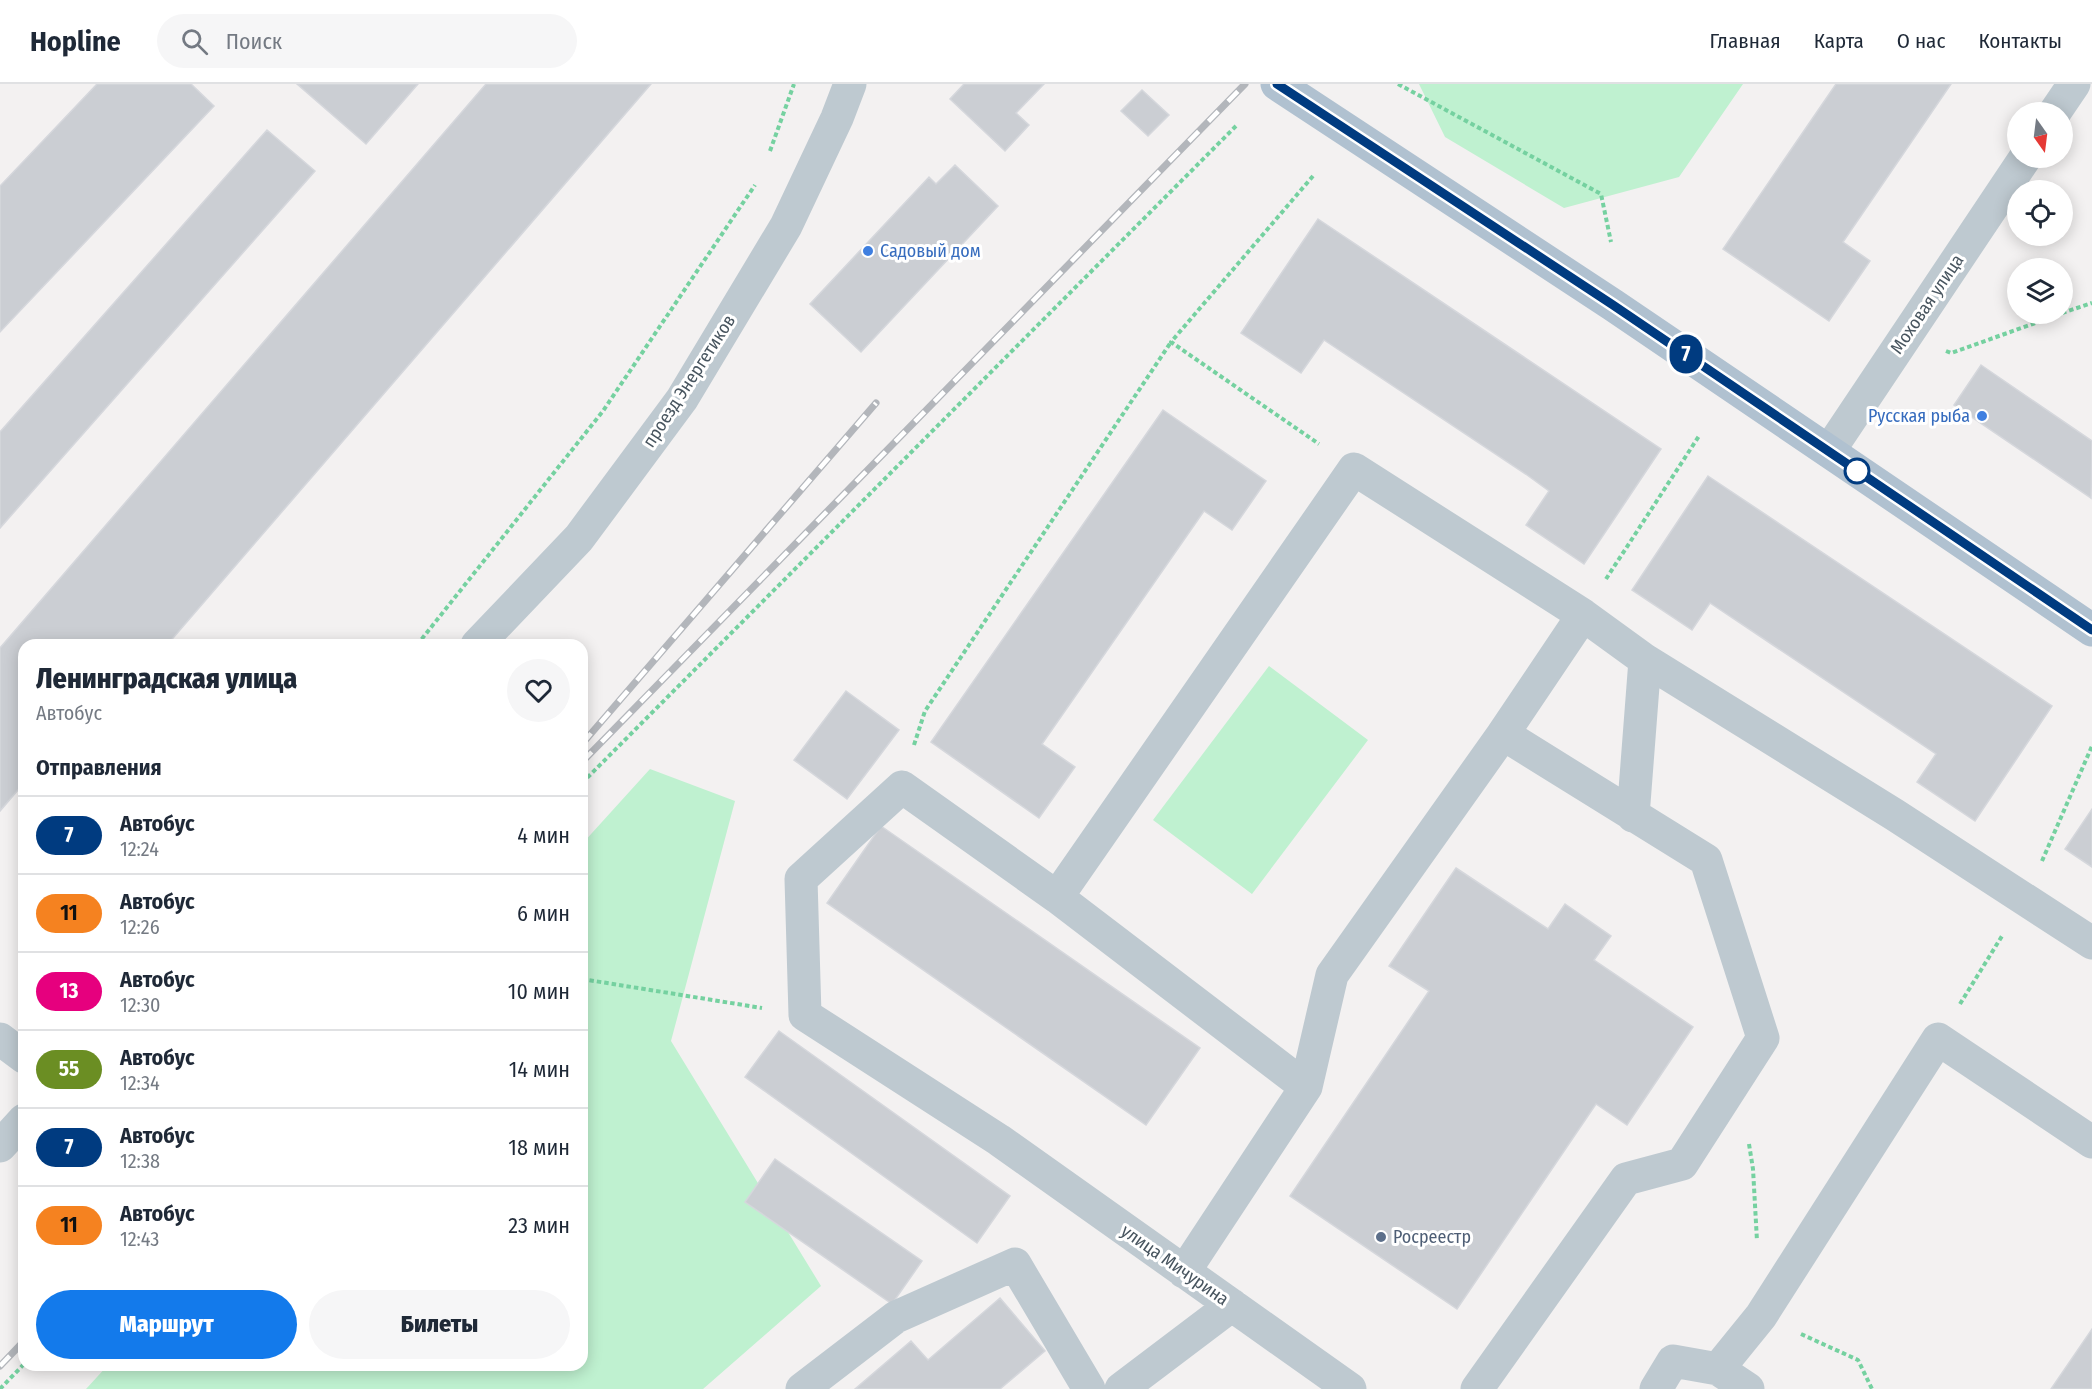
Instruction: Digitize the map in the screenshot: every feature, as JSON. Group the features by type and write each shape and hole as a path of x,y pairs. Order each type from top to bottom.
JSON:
{"main road":[{"path":"1276,84 1613,305 2092,630"}],"street":[{"name":"проезд Энергетиков","path":"483,639 579,538 682,399 786,226 837,118 850,84"},
{"path":"2062,102 2074,84"},
{"name":"Моховая улица","path":"1829,451 2018,168"},
{"path":"1057,897 1354,469 1583,615 1645,660 1895,815 2092,943"},
{"path":"1184,1272 1306,1087 1332,975 1503,734 1583,615"},
{"path":"1633,816 1645,660"},
{"path":"1477,1389 1626,1179 1682,1164 1763,1038 1706,860 1503,734"},
{"path":"805,1015 801,879 902,787 1057,897 1306,1087"},
{"name":"улица Мичурина","path":"805,1015 999,1140 1350,1389"},
{"path":"0,1039 18,1052"},
{"path":"1718,1369 1761,1316 1938,1040 2092,1142"},
{"path":"0,1146 18,1126"},
{"path":"802,1389 896,1317 1015,1264 1089,1389"},
{"path":"1121,1389 1232,1305"},
{"path":"1656,1389 1673,1361 1718,1369 1748,1389"}],"path":[{"path":"767,162 794,84"},
{"path":"1398,84 1601,194 1611,242"},
{"path":"588,777 1237,125"},
{"path":"902,787 925,711 1171,342 1312,176"},
{"path":"422,639 603,411 756,183"},
{"path":"2073,309 2092,303"},
{"path":"1909,331 1951,353 2031,324"},
{"path":"1171,342 1354,469"},
{"path":"1583,615 1699,436"},
{"path":"588,980 805,1015"},
{"path":"0,1389 18,1370"}],"green space":[{"path":"1419,84 1743,84 1679,177 1564,208 1445,137"},
{"path":"1269,666 1368,740 1252,894 1153,820"},
{"path":"650,769 735,801 671,1041 821,1286 703,1389 86,1389 102,1371 588,1371 588,837"}],"building":[{"path":"97,84 191,84 214,106 0,332 0,186"},
{"path":"297,84 418,84 366,144"},
{"path":"486,84 651,84 172,639 18,639 18,790 0,811 0,648"},
{"path":"964,84 1044,84 1016,113 1029,125 1005,151 950,99"},
{"path":"1836,84 1951,84 1843,242 1870,261 1829,321 1723,249"},
{"path":"1142,90 1169,115 1148,136 1121,111"},
{"path":"267,130 315,171 0,528 0,432"},
{"path":"955,165 998,206 861,352 810,304 929,177 936,184"},
{"path":"1318,219 1661,449 1584,564 1526,525 1549,491 1527,475 1324,340 1301,373 1241,333"},
{"path":"1981,365 2092,441 2091,498 1954,405"},
{"path":"1163,410 1266,481 1232,530 1204,511 1042,744 1075,767 1039,818 931,742"},
{"path":"1708,476 2052,706 1975,821 1917,782 1936,754 1710,603 1692,630 1632,590"},
{"path":"846,691 899,730 847,799 794,760"},
{"path":"2092,809 2092,867 2065,849"},
{"path":"881,826 1200,1048 1146,1125 827,903"},
{"path":"1456,868 1548,929 1565,904 1611,936 1594,960 1693,1027 1627,1125 1596,1104 1457,1309 1290,1196 1429,991 1389,966"},
{"path":"779,1031 1010,1196 977,1243 745,1077"},
{"path":"775,1159 922,1261 892,1304 745,1202"},
{"path":"1000,1298 1045,1351 1000,1389 855,1389 911,1341 928,1360"},
{"path":"2092,1329 2092,1389 2051,1389"}],"railway":[{"path":"588,756 1245,84"},
{"path":"588,737 876,403"},
{"path":"0,1366 18,1347"}],"bus line":[{"name":"7","path":"1277,84 1613,305 2092,630"}],"place":[{"name":"Садовый дом","path":"868,251"},
{"name":"Русская рыба","path":"1982,416"},
{"name":"Росреестр","path":"1381,1237"}]}
